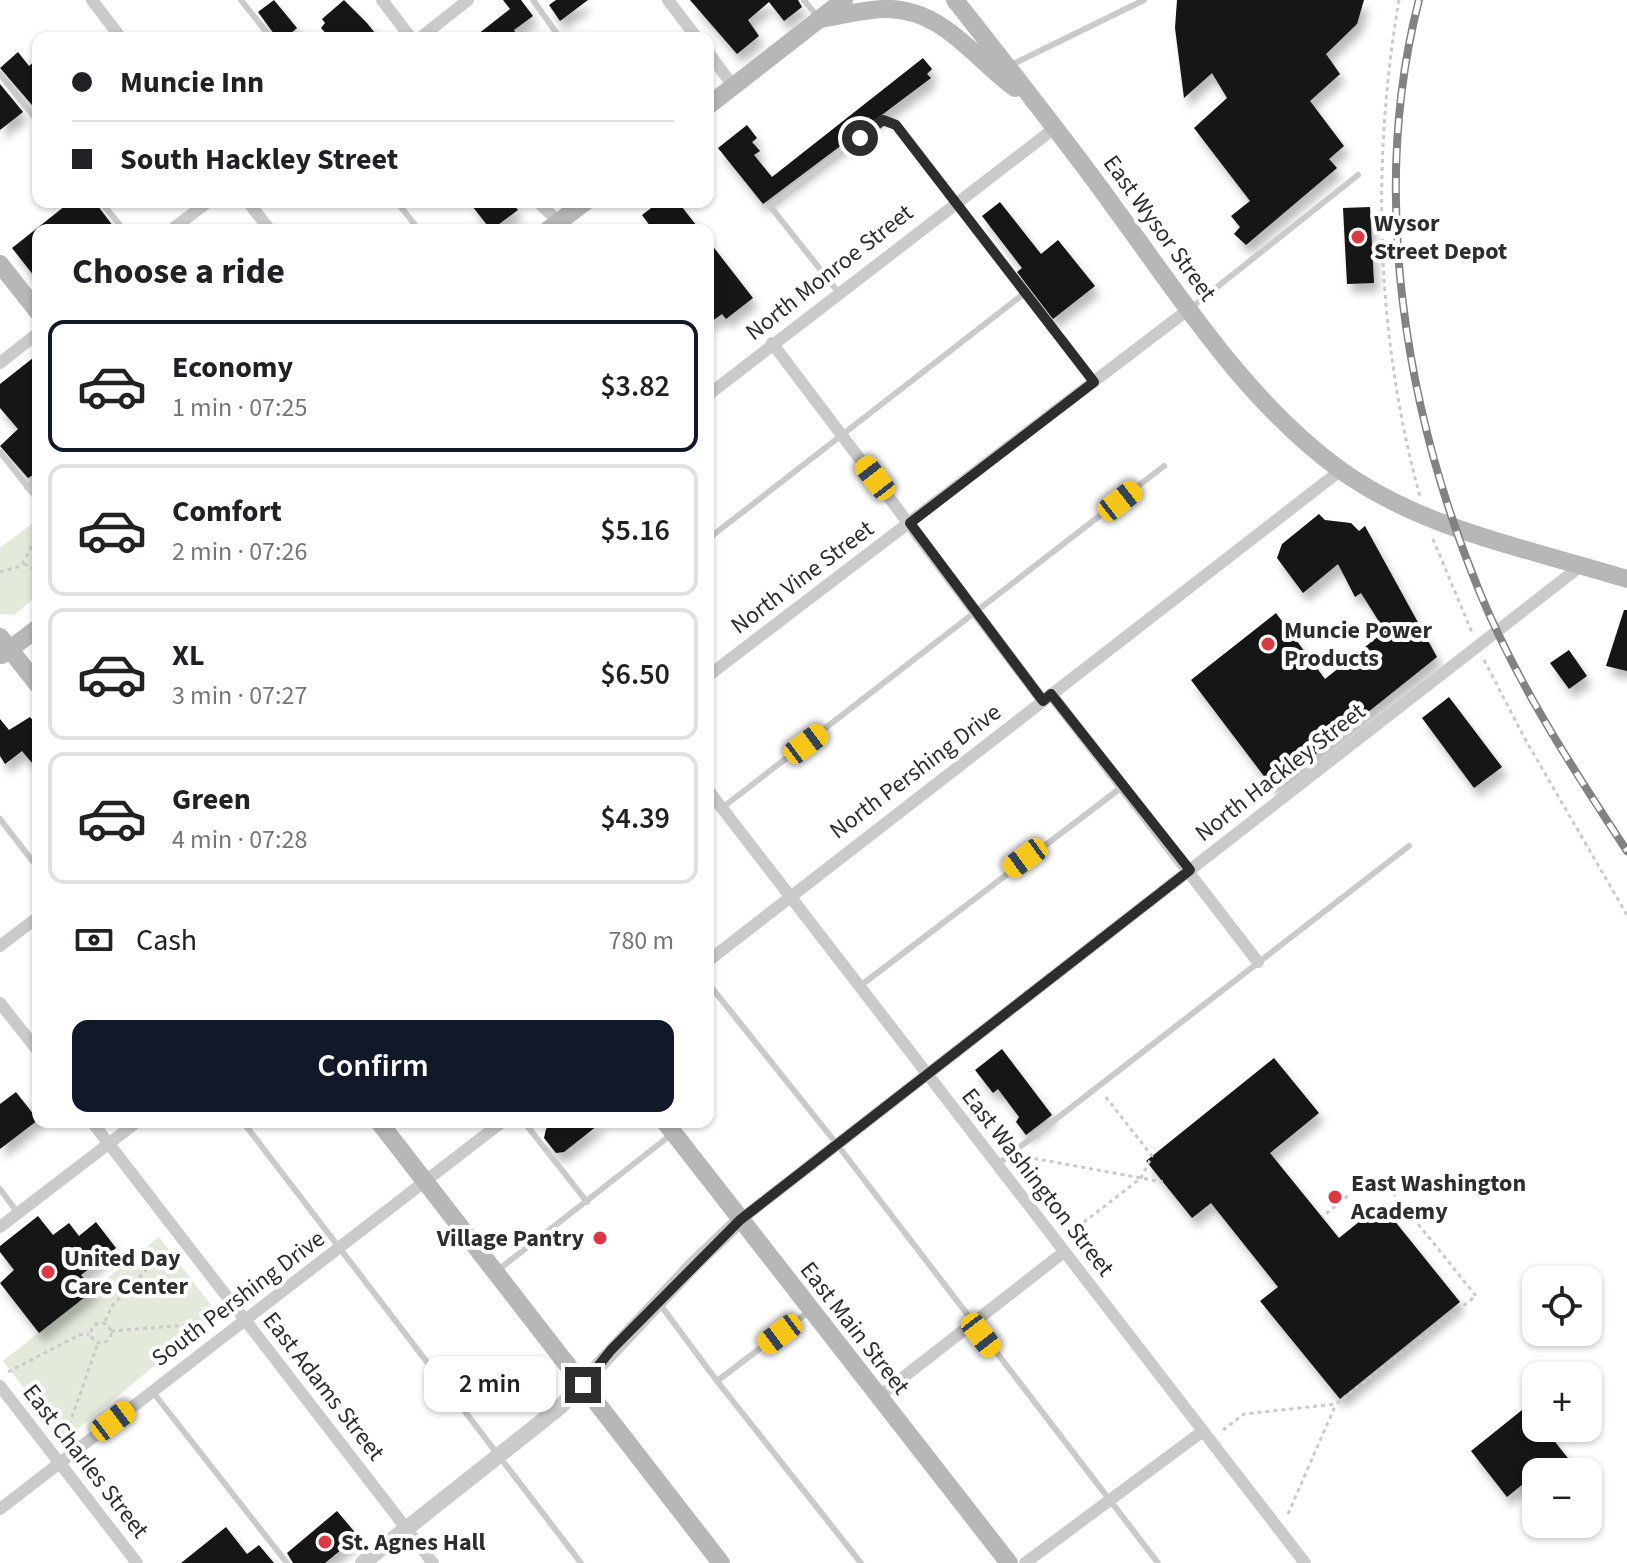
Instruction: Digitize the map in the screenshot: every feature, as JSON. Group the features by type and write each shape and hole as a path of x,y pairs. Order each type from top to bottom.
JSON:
{"main road":[{"path":"714,101 844,0"},
{"name":"East Wysor Street","path":"955,0 1056,127 1189,309 1261,397 1341,470 1456,529 1627,579"},
{"path":"819,19 887,9 915,14 955,35 1000,77 1034,101"},
{"path":"562,224 579,208"},
{"path":"0,264 32,304"},
{"path":"32,631 3,648 32,679"},
{"path":"384,1128 721,1563"},
{"name":"East Main Street","path":"670,1128 1009,1563"}],"street":[{"path":"92,0 116,32"},
{"path":"382,0 406,32"},
{"path":"428,32 468,0"},
{"path":"668,0 692,32"},
{"path":"714,60 733,86"},
{"name":"North Monroe Street","path":"714,390 957,200 1056,127"},
{"path":"179,224 200,208"},
{"path":"253,208 265,224"},
{"path":"543,208 556,224"},
{"name":"North Vine Street","path":"714,671 1189,309"},
{"path":"0,363 32,338"},
{"path":"772,343 977,613 1124,786 1258,962"},
{"name":"North Pershing Drive","path":"714,956 1341,470"},
{"name":"North Hackley Street","path":"740,1220 1582,565"},
{"name":"East Washington Street","path":"714,798 1305,1563"},
{"path":"0,946 32,922"},
{"path":"0,1003 32,1043"},
{"name":"East Adams Street","path":"97,1128 433,1563"},
{"path":"0,1227 129,1128"},
{"name":"South Pershing Drive","path":"0,1509 494,1128"},
{"path":"363,1563 500,1456 583,1385 658,1301 740,1220"},
{"path":"878,1397 1064,1252"},
{"name":"East Charles Street","path":"0,1386 137,1563"},
{"path":"1025,1563 1203,1431"}],"lane":[{"path":"241,0 266,32"},
{"path":"533,0 556,32"},
{"path":"804,0 819,19"},
{"path":"1008,68 1144,0"},
{"path":"0,74 32,114"},
{"path":"839,293 770,206 883,120 896,125 957,200 1094,382"},
{"path":"1189,309 1358,175"},
{"path":"106,208 119,224"},
{"path":"402,208 414,224"},
{"path":"714,534 1026,292"},
{"path":"0,452 32,493"},
{"path":"722,808 1164,466"},
{"path":"27,487 32,483"},
{"path":"860,986 1124,786"},
{"path":"0,819 32,860"},
{"path":"998,1164 1409,846"},
{"path":"714,990 836,1143 1158,1563"},
{"path":"248,1128 581,1563"},
{"path":"529,1128 587,1202"},
{"path":"495,1272 587,1202 668,1128"},
{"path":"0,1189 18,1213"},
{"path":"658,1301 861,1563"},
{"path":"717,1381 811,1309"},
{"path":"152,1391 287,1563"}],"path":[{"path":"1399,0 1381,130 1382,265 1402,419 1415,477"},
{"path":"1433,538 1478,647 1525,739 1627,915"},
{"path":"0,572 23,563 32,546"},
{"path":"23,563 32,568"},
{"path":"1071,1232 1141,1178 1152,1156 1098,1087"},
{"path":"1010,1154 1163,1182"},
{"path":"1288,1514 1336,1404 1476,1296 1390,1189 1362,1184 1322,1217"},
{"path":"8,1372 79,1335 89,1334 105,1321 112,1306 167,1248"},
{"path":"105,1321 111,1331"},
{"path":"111,1331 215,1323"},
{"path":"98,1343 104,1342 111,1331"},
{"path":"89,1334 98,1343"},
{"path":"64,1440 98,1343"},
{"path":"1223,1430 1244,1414 1336,1404"}],"green space":[{"path":"32,524 32,600 14,615 0,614 0,548"},
{"path":"159,1237 218,1314 64,1440 3,1361"}],"building":[{"path":"274,0 297,28 292,32 273,32 258,12"},
{"path":"344,0 374,32 325,32 321,28 325,23 322,19"},
{"path":"503,0 521,0 533,16 515,32 481,32 510,9"},
{"path":"556,0 588,0 560,21 549,5"},
{"path":"690,0 798,0 802,7 784,21 769,2 748,20 759,36 737,54"},
{"path":"1177,0 1364,0 1357,24 1326,54 1340,74 1310,101 1344,146 1329,159 1337,168 1246,245 1234,234 1240,227 1231,216 1250,201 1194,128 1227,98 1212,73 1184,98 1175,28"},
{"path":"18,52 29,66 32,64 32,105 0,68"},
{"path":"923,58 932,69 927,74 931,78 763,204 718,148 747,125 757,138 752,142 760,151 754,155 772,177"},
{"path":"0,84 23,112 0,130"},
{"path":"1000,202 1041,254 1058,240 1095,286 1053,319 1017,272 1022,268 982,216"},
{"name":"Wysor Street Depot","path":"1370,207 1374,283 1347,284 1343,208"},
{"path":"62,208 100,208 112,224 42,224"},
{"path":"474,208 518,210 499,224 486,224"},
{"path":"651,208 683,208 695,224 649,224 642,215"},
{"path":"32,232 32,273 12,248"},
{"path":"714,248 753,298 726,319 722,314 714,320"},
{"path":"32,359 32,476 28,478 0,446 18,429 0,408 0,384"},
{"name":"Muncie Power Products","path":"1319,514 1325,520 1351,523 1359,531 1365,526 1437,657 1273,788 1191,680 1276,613 1325,679 1385,631 1361,593 1355,597 1338,564 1303,593 1277,558 1282,544"},
{"path":"1624,610 1627,610 1627,671 1606,666"},
{"path":"1569,650 1587,676 1569,689 1550,663"},
{"path":"1449,697 1502,767 1474,788 1422,718"},
{"path":"30,717 32,719 32,763 22,751 5,764 0,756 0,719 9,730"},
{"path":"1002,1049 1052,1115 1026,1135 1016,1122 1019,1117 998,1089 993,1093 975,1070"},
{"name":"East Washington Academy","path":"1274,1058 1319,1113 1270,1153 1339,1238 1381,1204 1460,1302 1340,1399 1260,1301 1278,1287 1211,1203 1192,1218 1146,1161"},
{"path":"16,1092 32,1112 32,1125 0,1149 0,1104"},
{"path":"594,1128 564,1152 556,1153 544,1138 546,1129"},
{"name":"United Day Care Center","path":"38,1216 53,1235 69,1223 79,1236 96,1222 116,1248 81,1275 94,1290 39,1333 0,1283 14,1270 0,1252 0,1246"},
{"path":"1522,1410 1522,1442 1555,1442 1568,1458 1522,1458 1522,1485 1507,1497 1471,1451"},
{"name":"St. Agnes Hall","path":"337,1511 358,1536 325,1563 293,1563 287,1553"},
{"path":"226,1527 247,1554 259,1545 274,1563 181,1563"}],"railway":[{"path":"1419,0 1404,73 1397,148 1397,224 1403,301 1415,376 1432,451 1480,593 1511,661 1627,851"}],"place":[{"name":"Wysor Street Depot","path":"1358,237"},
{"name":"Muncie Power Products","path":"1268,644"},
{"name":"East Washington Academy","path":"1335,1197"},
{"name":"Village Pantry","path":"600,1238"},
{"name":"United Day Care Center","path":"48,1272"},
{"name":"St. Agnes Hall","path":"325,1542"}],"route":[{"path":"583,1385 611,1350 740,1220 1190,870 1051,694 1043,701 910,523 1094,382 957,200 896,125 883,120 860,138"}]}
